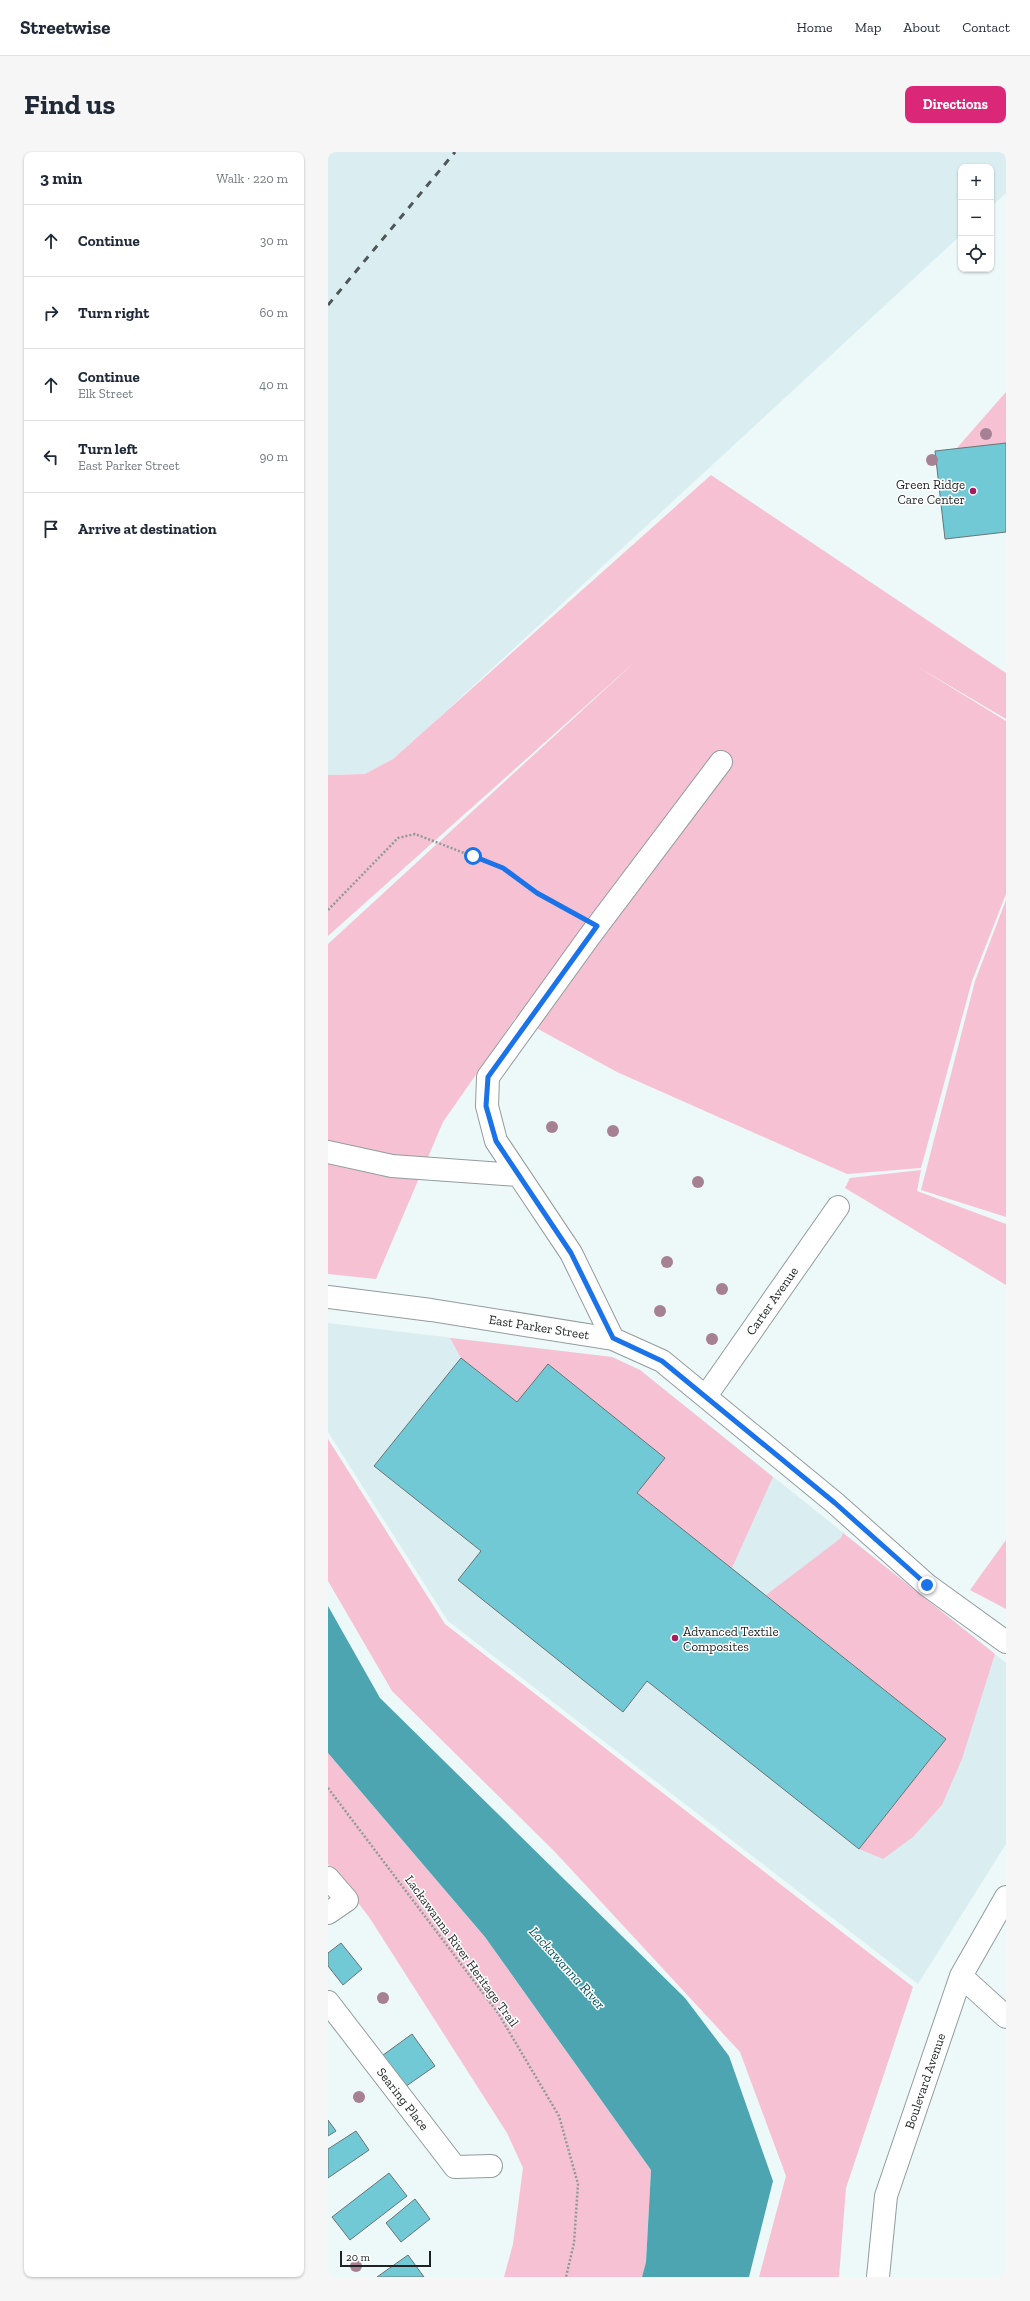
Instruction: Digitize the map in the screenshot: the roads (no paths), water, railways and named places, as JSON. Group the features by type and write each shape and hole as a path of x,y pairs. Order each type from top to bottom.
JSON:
{"street":[{"path":"613,1338 571,1253 496,1141 486,1106 488,1077 597,926 721,762"},
{"path":"328,1152 392,1166 518,1175"},
{"name":"Carter Avenue","path":"706,1396 838,1207"},
{"name":"East Parker Street","path":"333,1298 431,1310 613,1338 662,1361 835,1503 927,1585 1006,1642"},
{"path":"328,1878 346,1900 328,1913"},
{"name":"Boulevard Avenue","path":"878,2277 886,2196 960,1976 1006,1897"},
{"path":"960,1976 1006,2017"},
{"name":"Searing Place","path":"328,2002 455,2167 491,2166"}],"water":[{"name":"Lackawanna River","path":"328,1606 380,1698 685,1998 729,2056 773,2181 749,2277 642,2277 646,2262 651,2170 485,1937 328,1753"}],"railway":[{"path":"328,305 455,152"}],"place":[{"name":"Green Ridge Care Center","path":"973,491"},
{"name":"Advanced Textile Composites","path":"675,1638"}]}
